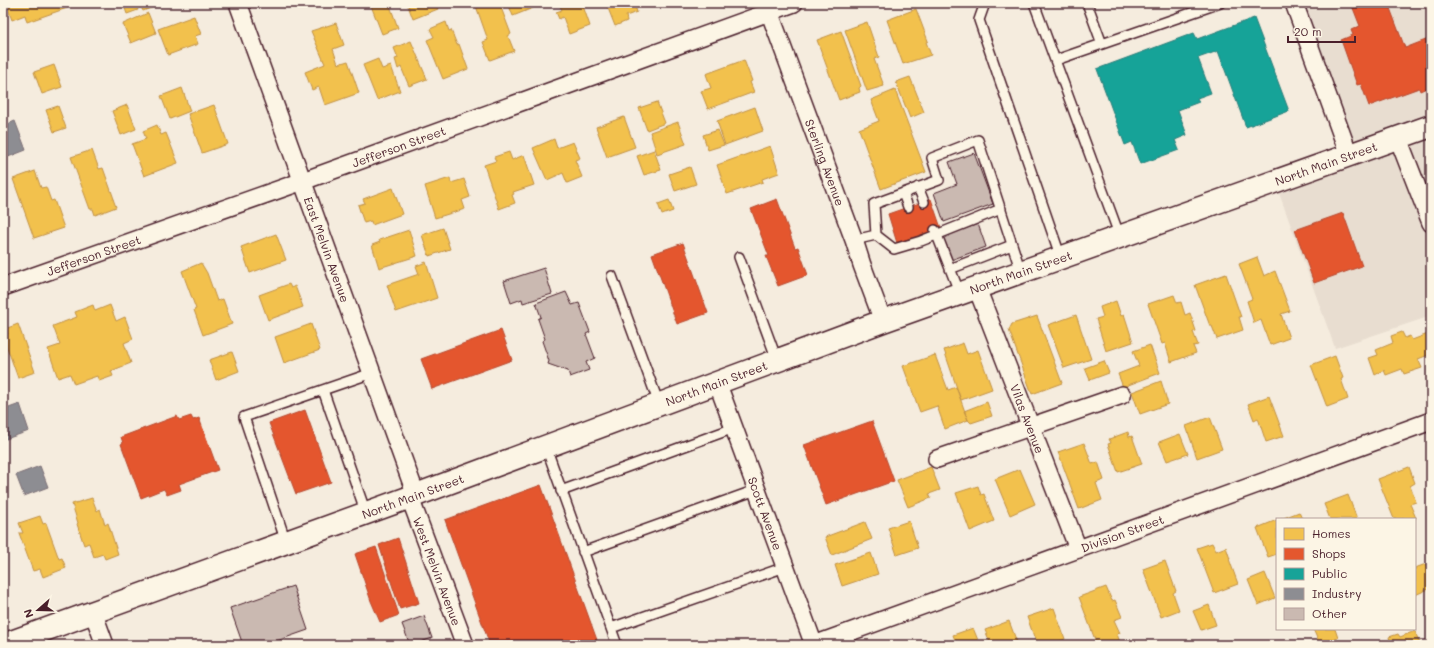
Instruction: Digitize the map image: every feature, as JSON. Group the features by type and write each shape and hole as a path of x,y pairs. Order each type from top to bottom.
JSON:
{"main road":[{"name":"North Main Street","path":"3,645 413,497 883,321 1431,126"}],"street":[{"name":"East Melvin Avenue","path":"238,3 372,373 413,497"},
{"name":"Jefferson Street","path":"3,287 303,181 768,8 794,3"},
{"path":"1294,3 1349,155"},
{"name":"Sterling Avenue","path":"768,8 883,321"},
{"path":"1398,138 1431,223"},
{"name":"Vilas Avenue","path":"968,291 1030,427 1078,549"},
{"name":"Scott Avenue","path":"717,382 814,645"},
{"path":"937,459 1122,395"},
{"name":"Division Street","path":"814,645 1431,421"},
{"name":"West Melvin Avenue","path":"413,497 465,645"},
{"path":"93,612 105,645"}],"lane":[{"path":"985,3 979,20 1061,258"},
{"path":"1034,3 1120,237"},
{"path":"1087,3 1102,44"},
{"path":"1056,60 1220,3"},
{"path":"1001,209 936,232 894,249 876,234 874,204 939,180 932,158 978,140 1001,209 1021,272"},
{"path":"918,187 924,202"},
{"path":"903,193 908,207"},
{"path":"936,232 950,269 968,291"},
{"path":"854,240 876,234"},
{"path":"950,269 1012,245"},
{"path":"739,257 777,360"},
{"path":"612,276 659,404"},
{"path":"286,542 244,417 372,373"},
{"path":"323,390 366,513"},
{"path":"561,491 734,428"},
{"path":"546,447 617,645"},
{"path":"583,552 756,490"},
{"path":"611,628 785,566"}],"shaded area":[{"path":"1302,3 1431,3 1431,316 1335,348 1275,182 1349,155"}],"building: Homes":[{"path":"65,3 67,8 27,22 25,15 12,20 6,4"},
{"path":"123,3 135,3 138,10 127,14"},
{"path":"139,3 164,3 143,11"},
{"path":"370,3 389,3 398,28 382,34"},
{"path":"407,3 436,3 438,9 413,19"},
{"path":"484,3 495,3 496,6 500,5 511,34 508,36 514,51 490,60 483,42 488,40 476,6"},
{"path":"508,3 531,3 533,8 513,16"},
{"path":"570,3 582,3 590,26 569,34 563,17 559,19 556,12 562,10 560,6"},
{"path":"606,3 634,3 637,12 626,16 627,21 615,26"},
{"path":"916,9 928,41 926,42 931,55 903,64 887,20"},
{"path":"148,13 156,33 131,43 123,24"},
{"path":"194,16 201,34 195,36 198,44 168,55 158,29"},
{"path":"446,22 457,45 459,44 468,69 443,79 427,40 434,37 430,29"},
{"path":"867,22 879,57 874,59 884,86 867,91 845,30"},
{"path":"336,23 344,45 333,49 338,64 348,61 359,93 325,105 319,87 312,90 305,72 325,64 311,31"},
{"path":"841,31 861,86 859,88 860,92 839,100 817,40"},
{"path":"411,41 427,79 409,86 401,67 398,69 395,59 398,58 394,48"},
{"path":"378,59 382,69 391,66 400,91 377,100 363,65"},
{"path":"744,60 752,81 750,82 754,92 708,109 701,91 711,88 706,74"},
{"path":"54,65 62,87 42,94 34,72"},
{"path":"910,77 924,112 910,118 896,82"},
{"path":"182,88 190,111 170,119 161,96"},
{"path":"895,90 926,172 881,189 859,129 879,121 871,100"},
{"path":"657,102 665,123 647,130 639,108"},
{"path":"127,105 136,129 121,135 112,111"},
{"path":"214,105 228,144 202,153 188,114"},
{"path":"58,106 66,128 54,132 46,110"},
{"path":"755,107 763,131 725,145 717,121"},
{"path":"624,117 635,147 607,157 596,127"},
{"path":"678,122 686,144 657,154 650,132"},
{"path":"157,125 161,135 166,133 178,163 144,176 132,144 146,139 143,131"},
{"path":"718,130 724,145 708,150 703,135"},
{"path":"554,139 557,148 573,142 580,158 575,160 582,177 567,183 563,173 547,180 533,148"},
{"path":"770,146 779,173 762,179 763,182 727,194 717,165"},
{"path":"92,150 99,169 103,168 116,207 95,215 93,209 90,209 71,157"},
{"path":"654,150 661,170 644,175 637,156"},
{"path":"509,152 512,160 524,155 534,185 513,192 514,194 512,195 515,203 499,209 484,165 496,161 494,157"},
{"path":"690,167 696,184 675,191 669,174"},
{"path":"35,171 41,188 46,187 51,201 54,200 64,228 34,238 13,179"},
{"path":"450,178 451,183 464,179 470,197 462,200 465,209 435,218 425,186"},
{"path":"393,188 402,214 372,225 371,221 364,223 358,205 365,203 363,199"},
{"path":"669,200 673,211 662,215 658,204"},
{"path":"443,228 450,249 429,256 422,235"},
{"path":"409,230 417,256 379,268 372,245 380,242 379,240"},
{"path":"276,234 286,260 250,273 241,247"},
{"path":"1257,257 1264,276 1275,271 1290,311 1281,314 1289,338 1270,345 1261,320 1254,323 1247,301 1252,299 1239,264"},
{"path":"426,262 437,298 396,312 387,285 419,274 416,266"},
{"path":"201,263 207,273 217,301 223,299 232,324 203,335 194,310 196,309 182,271"},
{"path":"1226,274 1241,317 1239,317 1243,330 1217,339 1212,326 1210,326 1195,285"},
{"path":"289,284 291,288 295,286 303,307 268,320 259,295"},
{"path":"1174,295 1177,303 1181,302 1185,315 1190,313 1196,331 1193,332 1198,345 1193,346 1196,353 1171,362 1165,343 1162,344 1148,304"},
{"path":"1116,301 1121,316 1124,314 1133,342 1106,351 1096,319 1103,317 1100,307"},
{"path":"93,305 95,311 110,305 116,321 125,317 133,339 124,343 131,363 111,371 113,376 99,381 97,376 74,384 70,374 58,378 48,349 60,345 53,326 77,317 75,312"},
{"path":"1076,315 1091,359 1064,368 1048,325"},
{"path":"1037,316 1062,383 1032,394 1009,330 1012,324"},
{"path":"18,324 35,372 18,378 3,336 8,334 5,329"},
{"path":"311,324 320,350 284,363 275,337"},
{"path":"1402,332 1405,338 1410,336 1412,340 1428,334 1431,343 1431,354 1418,359 1422,368 1404,374 1402,369 1386,375 1384,370 1375,375 1369,358 1378,355 1376,350 1393,343 1391,336"},
{"path":"963,343 967,354 978,350 992,389 961,400 944,350"},
{"path":"1150,345 1160,373 1123,387 1118,374 1139,366 1133,351"},
{"path":"232,352 239,371 216,380 209,360"},
{"path":"935,355 948,390 956,387 968,420 945,429 937,406 920,412 903,366"},
{"path":"1335,356 1343,378 1341,379 1348,399 1327,407 1311,365"},
{"path":"1104,361 1109,373 1090,380 1085,368"},
{"path":"1161,381 1168,404 1140,414 1132,392"},
{"path":"1269,396 1284,436 1266,442 1258,418 1254,420 1248,404"},
{"path":"987,402 992,416 971,423 964,411"},
{"path":"1210,417 1222,449 1197,458 1186,426"},
{"path":"1128,432 1129,437 1132,436 1142,464 1118,472 1108,444 1111,443 1109,439"},
{"path":"1180,434 1188,454 1167,461 1159,442"},
{"path":"1084,443 1092,464 1098,462 1104,480 1096,483 1102,500 1079,509 1058,452"},
{"path":"931,467 940,490 929,494 931,498 908,507 897,480"},
{"path":"1409,467 1415,483 1410,486 1416,502 1410,504 1416,518 1394,518 1378,479"},
{"path":"1020,469 1035,504 1010,515 995,479"},
{"path":"978,486 981,495 984,494 994,521 970,531 956,493"},
{"path":"1348,495 1357,518 1330,518 1324,504"},
{"path":"92,498 97,511 100,509 105,525 108,523 118,554 105,559 103,554 94,557 89,543 84,545 72,504"},
{"path":"1299,512 1302,518 1284,518"},
{"path":"40,516 43,524 46,523 59,559 62,558 66,568 43,577 40,569 33,571 19,533 23,533 19,523"},
{"path":"1276,520 1276,554 1268,557 1257,528"},
{"path":"909,521 918,548 897,555 888,528"},
{"path":"865,522 872,539 832,555 825,537"},
{"path":"1212,543 1216,551 1226,547 1238,584 1214,593 1197,548"},
{"path":"871,553 878,574 842,586 835,565"},
{"path":"1165,561 1176,591 1173,593 1179,610 1161,617 1143,569"},
{"path":"1426,564 1431,576 1431,588 1416,595 1416,568"},
{"path":"1265,573 1275,598 1258,605 1248,580"},
{"path":"1106,587 1112,601 1115,600 1122,617 1114,620 1120,633 1117,634 1121,645 1097,645 1079,597"},
{"path":"1209,605 1216,625 1201,630 1193,611"},
{"path":"1054,608 1065,639 1050,645 1037,645 1027,617"},
{"path":"1009,621 1018,645 991,645 985,630"},
{"path":"973,628 980,645 957,645 953,635"},
{"path":"1313,630 1335,630 1338,638 1320,645"},
{"path":"1415,631 1419,642 1422,645 1391,645 1389,637 1398,634 1400,637"},
{"path":"1362,641 1363,645 1352,645"}],"building: Shops":[{"path":"1351,3 1388,3 1405,48 1431,38 1431,86 1420,91 1419,88 1369,106 1361,84 1357,85 1341,40 1353,35 1351,30 1360,26"},
{"path":"1427,3 1431,3 1431,13"},
{"path":"777,199 795,248 798,247 808,275 778,286 766,256 769,256 751,209"},
{"path":"931,199 941,228 897,243 888,214"},
{"path":"1343,213 1362,266 1314,283 1295,230"},
{"path":"683,243 708,313 677,324 652,254"},
{"path":"501,330 512,360 432,389 421,359"},
{"path":"305,410 331,482 296,494 269,423"},
{"path":"177,416 179,420 191,416 193,420 199,418 218,470 179,484 181,490 167,495 164,489 141,498 121,444 123,443 121,437"},
{"path":"872,421 894,481 826,505 804,445"},
{"path":"541,485 597,640 583,645 490,645 445,520"},
{"path":"398,538 419,603 400,609 379,545"},
{"path":"376,547 399,615 380,622 371,601 355,554"}],"building: Public":[{"path":"1254,18 1289,111 1246,127 1218,51 1198,58 1211,93 1197,98 1199,102 1178,110 1187,135 1175,140 1179,150 1140,164 1132,142 1125,145 1097,69 1194,33 1197,39"}],"building: Industry":[{"path":"15,121 26,150 3,159 3,126"},
{"path":"20,404 29,431 3,440 3,410"},
{"path":"40,466 48,487 24,496 16,475"}],"building: Other":[{"path":"974,153 993,204 944,222 934,193 957,184 949,162"},
{"path":"978,224 986,247 951,260 943,237"},
{"path":"544,268 552,294 523,303 522,299 511,303 504,281"},
{"path":"566,292 572,305 579,303 590,332 586,334 595,358 586,362 589,370 570,377 568,371 548,364 549,361 542,341 545,339 538,319 541,317 536,303"},
{"path":"293,586 308,630 265,645 243,645 230,608"},
{"path":"424,616 432,638 410,645 402,624"}]}
